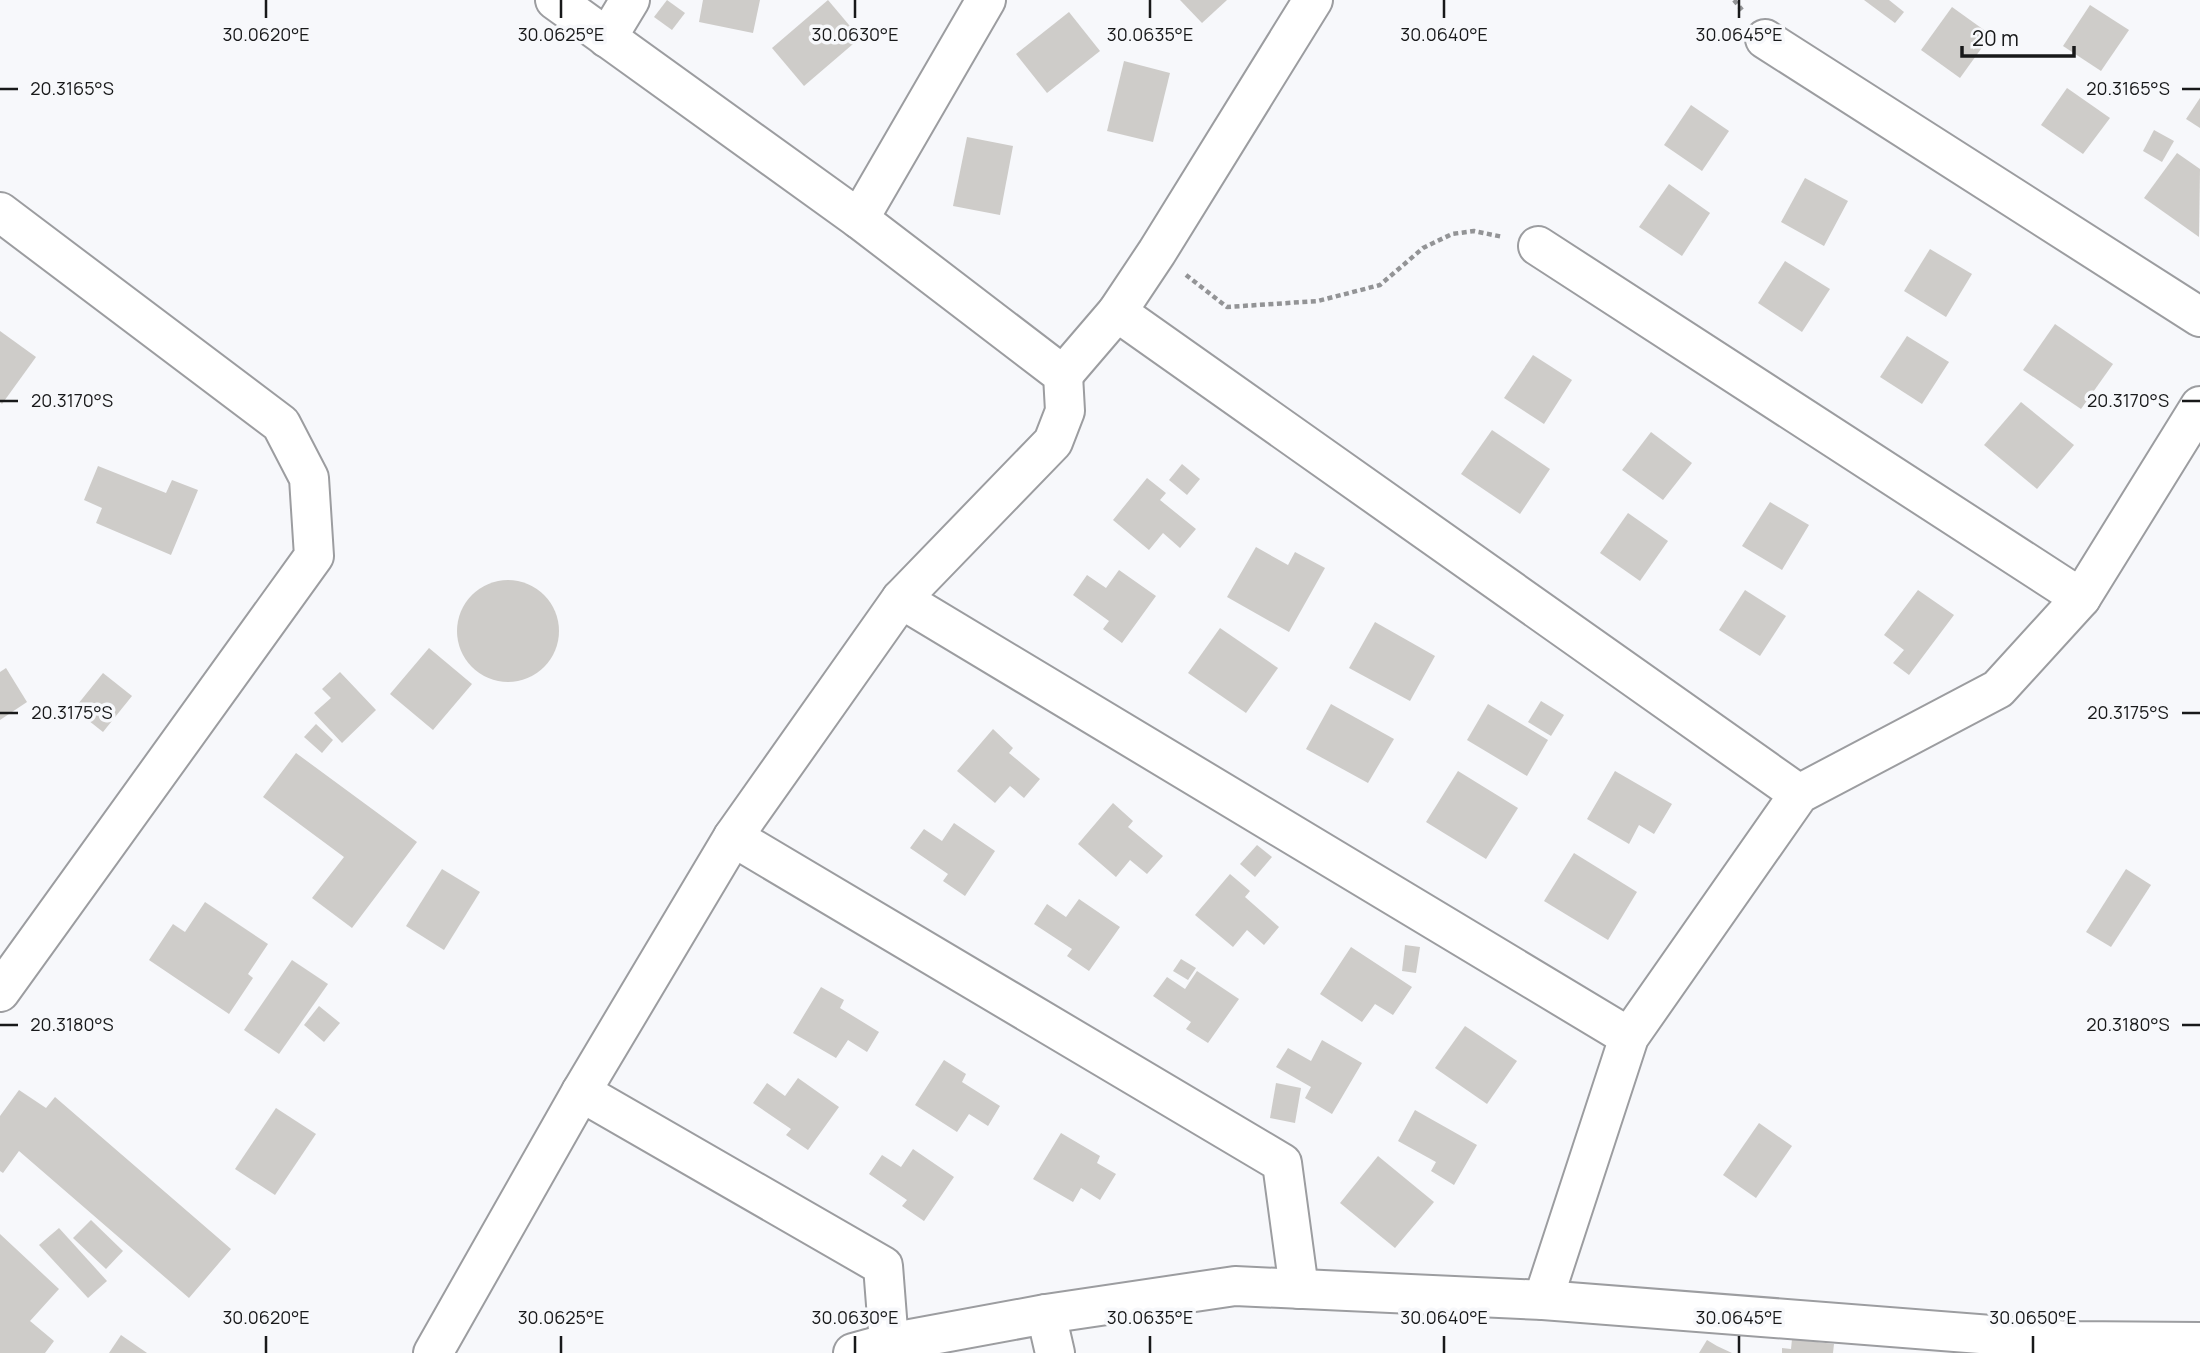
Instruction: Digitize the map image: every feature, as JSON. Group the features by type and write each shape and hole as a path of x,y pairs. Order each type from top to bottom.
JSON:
{"street":[{"path":"555,0 859,219 1063,375"},
{"path":"607,38 630,0"},
{"path":"859,219 986,0"},
{"path":"433,1353 581,1092 733,837 901,599 1053,442 1065,411 1063,375 1117,312 1157,253 1312,0"},
{"path":"1765,39 2200,317"},
{"path":"0,212 281,424 309,478 314,556 0,992"},
{"path":"1538,246 2081,598"},
{"path":"1117,312 1799,794"},
{"path":"1543,1300 1629,1037 1799,794 1998,690 2081,598 2200,406"},
{"path":"901,599 1629,1037"},
{"path":"733,837 1282,1163 1299,1289"},
{"path":"581,1092 883,1266 890,1343"},
{"path":"853,1353 890,1343 1046,1314 1235,1286 1543,1300 2070,1341 2200,1342"},
{"path":"1046,1314 1055,1353"}],"path":[{"path":"1157,253 1227,307 1318,301 1380,285 1423,248 1452,234 1474,231 1538,246"}],"building":[{"path":"667,0 685,13 672,30 654,17"},
{"path":"703,0 760,0 753,33 699,22"},
{"path":"828,0 860,38 804,86 772,48"},
{"path":"1180,0 1227,0 1202,23"},
{"path":"1864,0 1889,0 1904,12 1895,23"},
{"path":"2090,5 2129,30 2101,71 2063,46"},
{"path":"1952,7 1991,35 1960,78 1921,50"},
{"path":"1069,12 1100,51 1047,93 1016,54"},
{"path":"1124,61 1170,73 1153,142 1107,131"},
{"path":"2067,88 2110,118 2083,154 2041,125"},
{"path":"2200,98 2200,128 2186,119"},
{"path":"1691,105 1729,131 1702,171 1664,145"},
{"path":"2154,130 2174,141 2162,162 2143,151"},
{"path":"967,137 1013,146 1000,215 953,206"},
{"path":"2177,153 2200,169 2199,237 2144,198"},
{"path":"1805,178 1848,201 1824,246 1781,222"},
{"path":"1669,184 1710,213 1682,256 1639,227"},
{"path":"1930,249 1972,274 1946,317 1904,291"},
{"path":"1785,261 1830,289 1802,332 1758,303"},
{"path":"2055,324 2113,364 2081,409 2023,370"},
{"path":"0,331 36,357 2,404 0,402"},
{"path":"1907,336 1949,362 1922,404 1880,377"},
{"path":"1533,355 1572,380 1544,424 1504,398"},
{"path":"2021,402 2074,445 2037,489 1984,445"},
{"path":"1492,430 1550,469 1520,514 1461,474"},
{"path":"1651,432 1692,463 1663,500 1622,470"},
{"path":"1182,464 1200,479 1187,495 1169,480"},
{"path":"98,466 166,493 172,480 198,490 171,555 96,523 102,508 84,500"},
{"path":"1147,478 1166,493 1160,500 1196,529 1180,548 1163,533 1149,550 1113,520"},
{"path":"1770,502 1809,525 1782,570 1742,546"},
{"path":"1628,513 1668,541 1640,581 1600,553"},
{"path":"1256,547 1288,565 1295,552 1325,568 1289,632 1227,597"},
{"path":"1119,570 1156,596 1122,643 1103,629 1109,621 1073,595 1087,575 1106,588"},
{"path":"508,580 528,584 544,595 555,611 559,631 555,651 544,667 528,678 508,682 488,678 472,667 461,651 457,631 461,611 472,595 488,584"},
{"path":"1745,590 1786,616 1760,656 1719,630"},
{"path":"1918,590 1954,615 1909,675 1893,663 1904,650 1884,635"},
{"path":"1375,622 1435,656 1410,701 1349,668"},
{"path":"1220,628 1278,668 1246,713 1188,673"},
{"path":"429,648 472,684 433,730 390,694"},
{"path":"6,668 27,702 0,720 0,672"},
{"path":"340,672 376,710 342,743 314,713 331,698 322,689"},
{"path":"103,673 132,696 103,732 74,709"},
{"path":"1541,701 1564,715 1551,736 1528,722"},
{"path":"1331,704 1394,739 1368,783 1306,749"},
{"path":"1488,704 1548,740 1527,776 1467,740"},
{"path":"316,724 333,740 322,753 304,737"},
{"path":"993,729 1013,748 1009,753 1040,779 1024,798 1010,786 995,803 957,771"},
{"path":"296,753 417,842 352,928 312,898 344,857 263,797"},
{"path":"1458,771 1518,808 1486,859 1426,822"},
{"path":"1615,771 1672,804 1654,834 1639,825 1629,844 1587,819"},
{"path":"1113,803 1133,821 1128,827 1163,856 1147,874 1130,860 1116,877 1078,844"},
{"path":"954,823 995,851 965,896 943,881 948,874 910,848 924,829 942,841"},
{"path":"1257,845 1272,857 1255,877 1240,864"},
{"path":"1574,853 1637,892 1608,940 1544,901"},
{"path":"442,869 480,892 444,950 406,926"},
{"path":"2126,869 2151,885 2111,947 2086,932"},
{"path":"1230,874 1250,891 1245,897 1279,927 1264,945 1247,930 1233,947 1195,915"},
{"path":"1079,899 1120,927 1089,971 1067,956 1072,949 1034,924 1047,904 1066,917"},
{"path":"205,902 268,944 248,974 253,978 229,1014 149,960 173,924 185,932"},
{"path":"1405,945 1420,947 1416,973 1402,971"},
{"path":"1351,947 1412,987 1393,1015 1375,1004 1362,1022 1320,994"},
{"path":"1181,959 1196,968 1188,980 1173,971"},
{"path":"292,960 328,984 279,1054 244,1030"},
{"path":"1197,971 1239,999 1208,1043 1186,1029 1191,1022 1153,996 1167,977 1185,989"},
{"path":"821,987 844,1000 840,1008 879,1032 867,1052 848,1040 836,1058 793,1033"},
{"path":"319,1006 340,1023 324,1042 304,1025"},
{"path":"1465,1026 1517,1061 1487,1104 1435,1068"},
{"path":"1322,1040 1362,1063 1332,1114 1305,1098 1311,1087 1276,1067 1288,1048 1311,1061"},
{"path":"944,1060 966,1074 962,1082 1000,1106 988,1126 969,1114 957,1132 915,1105"},
{"path":"798,1078 839,1107 808,1150 786,1135 791,1129 753,1103 767,1083 785,1096"},
{"path":"1276,1083 1301,1088 1295,1123 1270,1118"},
{"path":"19,1090 46,1108 55,1097 231,1249 189,1298 19,1151 3,1173 0,1171 0,1116"},
{"path":"276,1108 316,1134 275,1195 235,1169"},
{"path":"1415,1110 1477,1145 1454,1185 1431,1171 1436,1162 1398,1141"},
{"path":"1759,1123 1792,1146 1756,1198 1723,1175"},
{"path":"1061,1133 1100,1156 1097,1163 1116,1174 1100,1200 1081,1188 1073,1202 1033,1179"},
{"path":"913,1149 954,1177 924,1221 902,1206 907,1200 869,1174 882,1155 901,1167"},
{"path":"1378,1156 1434,1202 1395,1248 1340,1203"},
{"path":"91,1220 123,1251 106,1269 73,1238"},
{"path":"59,1228 107,1281 88,1298 39,1245"},
{"path":"0,1234 59,1289 30,1321 54,1341 45,1353 0,1353"},
{"path":"121,1335 147,1353 109,1353"},
{"path":"1792,1339 1834,1344 1833,1353 1782,1353 1782,1348 1791,1349"},
{"path":"1707,1340 1717,1346 1732,1353 1699,1353"}]}
